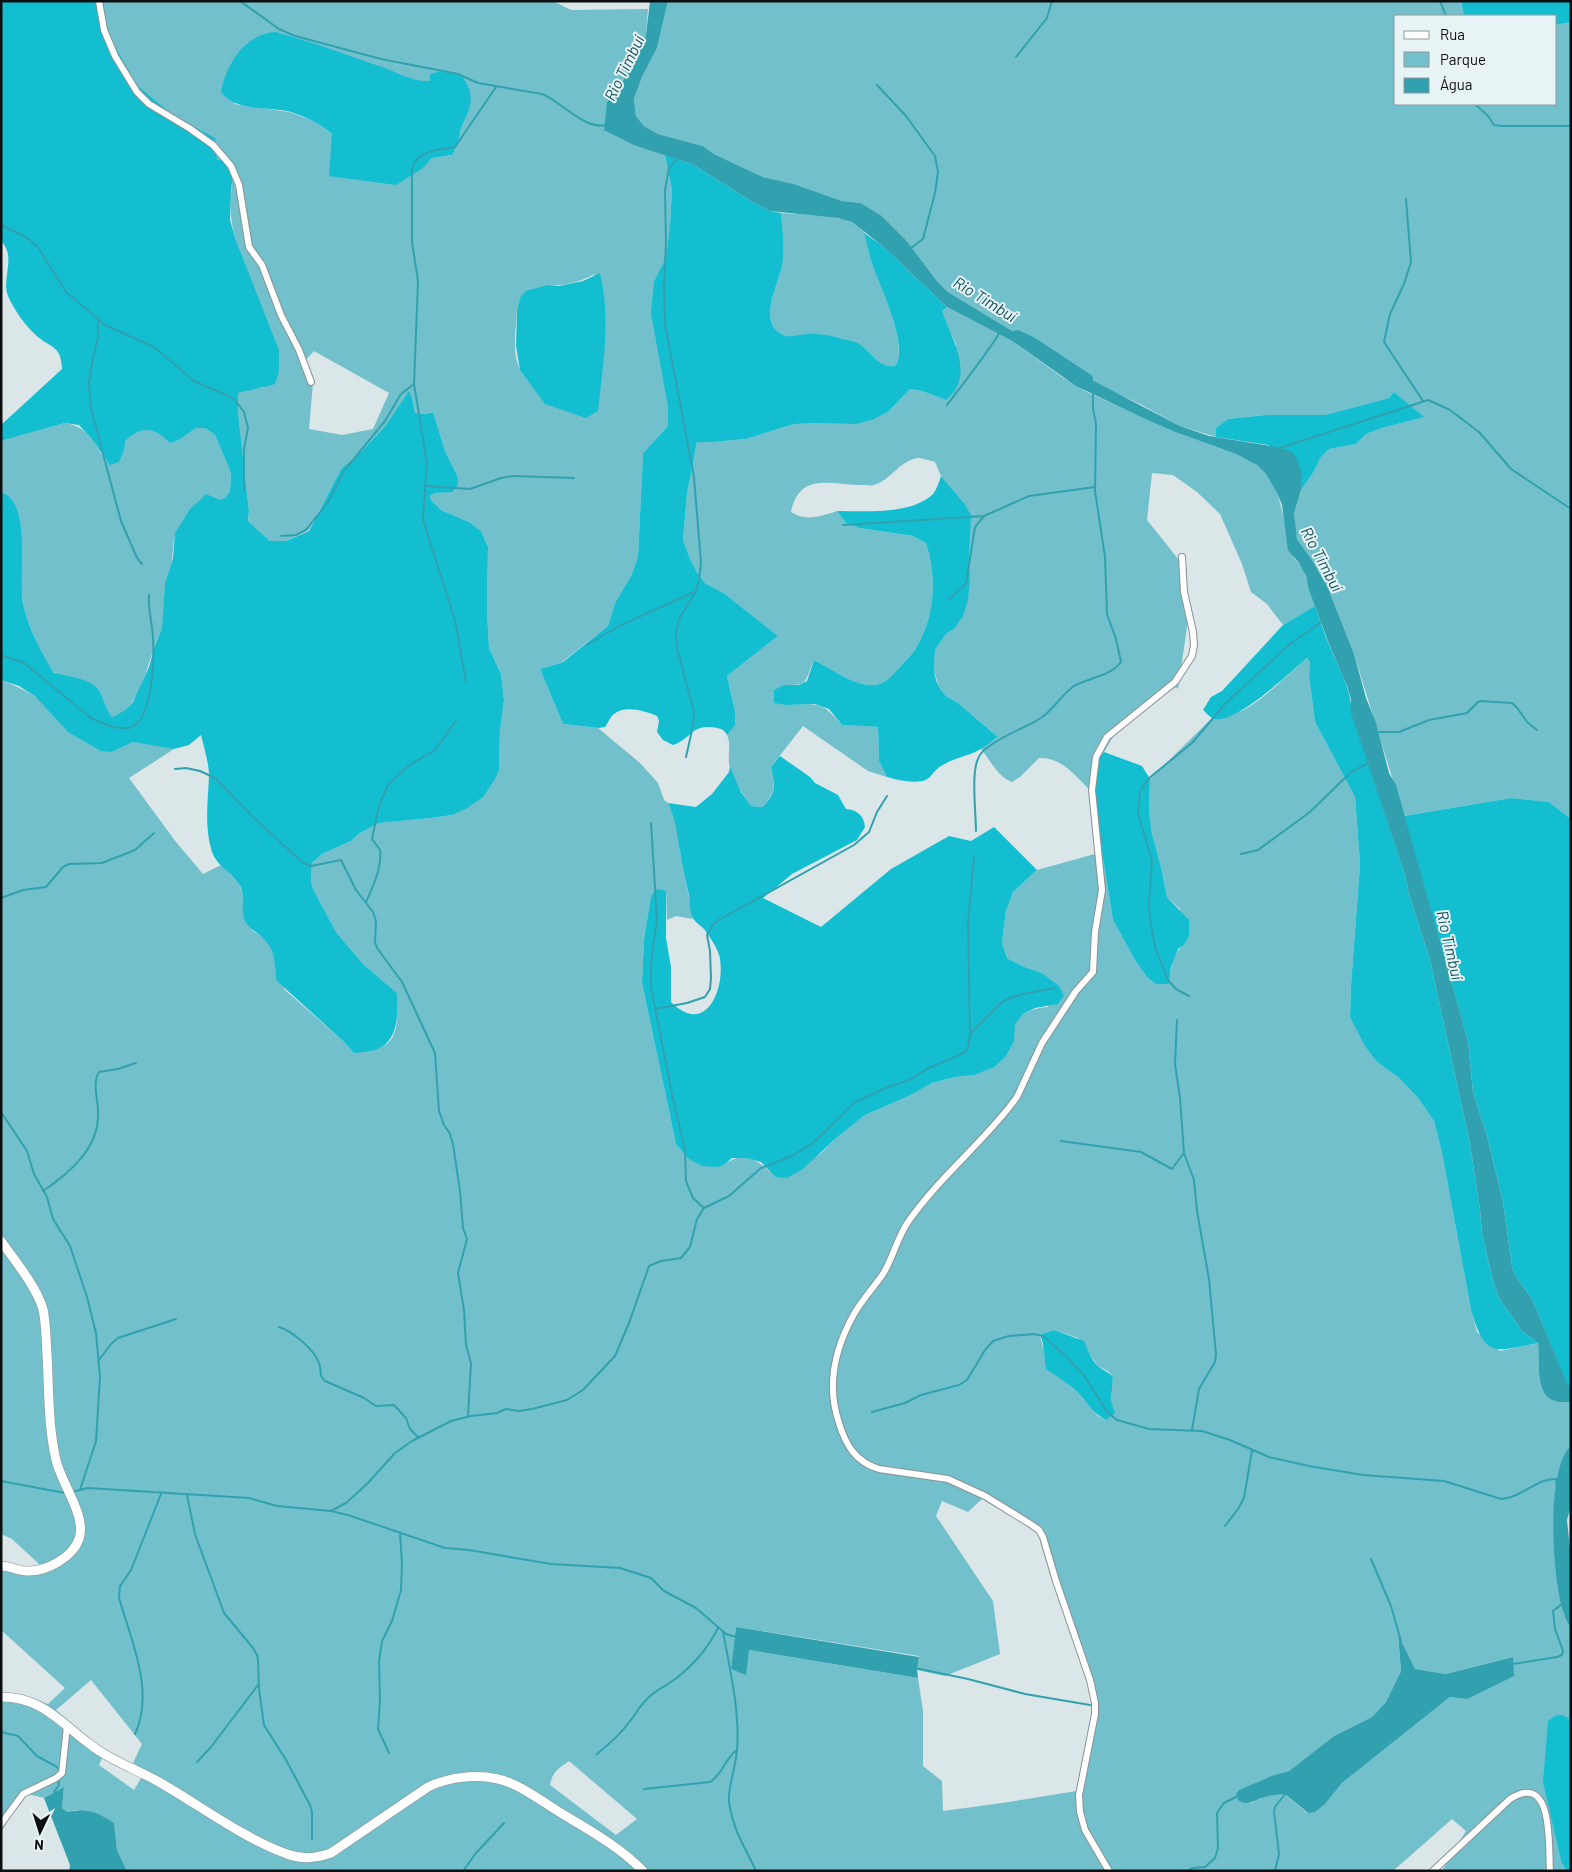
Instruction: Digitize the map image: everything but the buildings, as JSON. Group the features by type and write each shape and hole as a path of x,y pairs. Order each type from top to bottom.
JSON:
{"street":[{"path":"98,1 104,30 123,71 137,92 149,104 213,145 234,171 240,185 249,247 262,265 281,315 296,344 311,382"},
{"path":"1109,1871 1084,1830 1080,1812 1079,1795 1091,1740 1095,1703 1090,1680 1043,1537 1039,1530 1032,1525 985,1496 956,1482 936,1476 879,1469 861,1461 851,1451 843,1438 833,1403 832,1375 838,1352 854,1314 886,1269 907,1224 1017,1097 1042,1043 1076,991 1093,972 1095,932 1102,890 1092,790 1096,757 1108,737 1175,682 1192,656 1193,632 1184,592 1182,557"},
{"path":"1,1241 35,1291 43,1310 46,1332 50,1417 56,1459 81,1523 80,1538 75,1546 69,1554 51,1565 30,1571 22,1571 10,1566 1,1566"},
{"path":"1,1696 31,1701 49,1711 96,1749 157,1780 239,1831 287,1854 304,1859 316,1858 331,1853 428,1787 441,1781 483,1777 497,1779 517,1786 606,1841 643,1871"},
{"path":"1,1824 22,1794 56,1778 62,1773 67,1726"},
{"path":"1433,1871 1510,1799 1526,1792 1533,1794 1539,1800 1546,1814 1550,1834 1550,1871"}],"green space":[{"path":"100,1 553,1 571,10 648,9 646,35 623,81 607,102 636,146 665,155 672,190 666,257 654,281 668,407 668,426 643,453 638,556 632,574 615,603 608,626 562,662 540,669 563,724 598,728 640,763 658,783 664,800 668,803 676,819 693,919 676,916 667,920 666,891 651,896 644,939 642,983 676,1144 724,1165 739,1158 752,1159 764,1166 775,1177 820,1154 835,1139 865,1115 909,1096 932,1083 955,1077 974,1075 1014,1041 1014,1026 1021,1016 1034,1009 1048,1007 1058,985 1042,973 1007,958 1002,943 1006,911 1013,892 1037,870 1102,852 1113,920 1146,976 1169,984 1171,968 1175,957 1184,945 1180,909 1167,897 1152,834 1149,813 1150,779 1212,718 1238,713 1251,706 1307,658 1310,662 1309,676 1315,722 1355,797 1360,864 1350,1017 1377,1062 1398,1077 1418,1098 1434,1121 1477,1332 1500,1351 1538,1343 1539,1376 1544,1392 1548,1398 1557,1402 1571,1402 1571,1446 1563,1458 1558,1477 1554,1527 1554,1553 1560,1599 1565,1618 1571,1628 1571,1725 1569,1719 1562,1864 1567,1871 1442,1871 1466,1831 1452,1819 1393,1871 127,1871 117,1850 114,1823 77,1810 67,1812 62,1808 64,1787 44,1798 24,1793 1,1832 1,1695 25,1697 48,1704 65,1688 1,1630 1,1564 30,1568 40,1567 12,1539 1,1534 1,680 16,686 45,703 112,752 133,742 148,743 174,749 129,778 176,842 203,874 221,865 239,883 243,905 253,931 263,937 271,947 275,955 275,971 285,990 354,1053 381,1046 388,1043 392,1038 397,1019 397,993 363,964 336,932 313,889 311,881 312,863 322,854 351,841 360,833 379,823 452,815 499,770 500,731 504,700 501,674 489,648 487,610 488,545 481,531 469,522 441,510 432,501 430,496 435,493 454,491 457,475 445,451 433,412 426,414 415,413 409,392 386,425 363,450 341,469 309,530 286,541 270,541 248,521 249,511 238,412 238,393 254,388 263,388 232,221 231,194 235,164 225,160 217,161 177,118 137,85 108,33","holes":["296,38 386,69 416,82 430,81 431,74 445,70 463,77 467,115 461,128 458,144 452,155 432,158 423,167 332,134 317,122 289,112 234,104","595,274 524,375 515,353 517,310 548,285 566,284","314,351 389,393 373,429 342,435 309,429 313,383 302,364","1054,1330 1078,1338 1098,1366 1109,1372 1113,1377 1111,1401 1106,1420 1098,1416 1067,1383 1043,1347 1040,1336","982,1499 1042,1534 1094,1685 1098,1715 1083,1790 943,1811 942,1781 923,1766 923,1711 918,1678 749,1650 731,1670 736,1627 919,1656 917,1670 945,1676 1000,1654 993,1601 936,1516 942,1501 968,1512","1398,1637 1415,1669 1446,1674 1513,1657 1467,1699 1450,1697 1342,1783 1326,1803 1307,1813 1285,1794 1266,1796 1251,1803 1236,1792 1274,1775 1289,1771 1334,1736 1372,1717 1386,1702 1401,1671","91,1680 142,1744 133,1763 146,1770 134,1790 99,1765 105,1751 56,1710","569,1761 637,1819 616,1835 550,1785 554,1774"]},
{"path":"668,1 1461,1 1464,15 1394,15 1394,105 1557,105 1557,25 1571,22 1571,819 1549,802 1511,798 1404,816 1354,654 1328,588 1297,539 1293,518 1301,490 1321,457 1329,449 1356,444 1366,434 1423,417 1394,392 1389,398 1325,415 1265,415 1228,419 1216,428 1216,437 1180,426 1067,367 1040,348 948,292 937,281 906,240 882,216 861,203 842,201 794,184 763,177 714,154 703,146 658,134 644,126 636,116 634,99 642,77 657,48"},
{"path":"781,213 838,218 852,222 864,232 896,332 899,346 895,366 879,362 858,343 821,334 787,336 777,331 771,323 772,302 783,259 784,241"},
{"path":"947,307 1012,341 1062,377 1087,392 1175,432 1236,454 1256,464 1266,474 1278,495 1294,558 1303,568 1315,606 1283,625 1267,604 1251,592 1242,564 1220,514 1197,492 1173,475 1152,473 1147,520 1187,570 1187,627 1178,689 1176,687 1150,704 1114,735 1104,752 1092,766 1095,795 1070,770 1048,758 1039,758 1020,777 1012,782 998,772 981,749 998,737 958,703 946,696 939,687 934,670 935,650 946,634 954,629 970,576 964,503 941,476 935,462 920,458 902,465 886,479 874,485 818,483 809,485 801,490 795,499 791,512 808,517 837,511 846,523 859,528 913,536 926,543 930,556 933,582 931,608 923,634 915,649 891,676 882,683 866,685 858,683 814,660 805,681 798,684 784,685 787,705 818,705 829,711 842,725 878,727 879,761 887,777 868,771 803,726 771,767 774,784 770,797 762,807 751,806 730,767 727,735 735,724 735,711 727,676 778,636 725,594 705,583 690,559 683,540 687,494 697,442 746,439 794,424 824,423 889,411 910,389 922,391 946,400 956,344 941,311"},
{"path":"65,423 79,428 89,435 105,459 124,450 124,441 142,430 159,433 170,442 179,440 196,428 205,428 215,435 231,473 230,491 225,498 180,526 177,530 166,578 162,630 135,698 121,713 112,717 106,710 103,701 54,672 40,649 23,602 21,524 17,509 11,498 1,492 1,441"}],"shaded area":[{"path":"1,1 100,1 108,33 137,85 177,118 215,138 217,160 225,160 235,164 231,189 230,220 236,241 279,350 279,371 275,384 238,393 238,412 249,511 248,521 270,541 286,541 309,531 341,469 363,450 386,425 409,391 415,413 426,414 433,412 445,451 457,475 458,484 453,492 435,493 430,496 432,501 441,510 469,522 481,531 488,546 487,610 489,648 501,674 504,700 500,731 499,770 495,779 483,797 452,815 379,823 360,833 351,841 322,854 312,863 311,881 313,889 336,932 363,964 397,993 396,1026 390,1040 374,1050 354,1053 277,981 273,954 268,944 245,921 242,893 239,884 217,861 212,852 207,824 209,771 201,735 189,745 174,749 133,742 112,752 101,751 68,732 36,697 19,686 1,680 1,492 11,498 17,509 21,524 23,603 28,621 40,648 54,673 83,680 97,688 112,717 125,710 133,702 149,667 162,629 165,583 173,558 175,533 190,509 206,494 220,500 225,498 230,491 231,473 215,435 205,428 196,428 179,440 170,443 153,431 142,430 125,441 124,450 119,462 110,465 91,438 79,425 65,423 1,441 1,425 62,369 58,352 38,337 25,324 17,313 6,289 8,254 6,247 1,241"},
{"path":"1461,1 1571,1 1571,22 1557,25 1557,15 1464,15"},
{"path":"276,32 417,80 430,81 430,74 445,70 463,77 470,91 471,101 461,128 458,144 452,155 432,158 423,168 396,185 329,176 332,134 327,130 303,116 291,112 243,106 227,98 221,92 232,61 246,44 265,34"},
{"path":"665,155 692,164 754,203 770,211 781,213 784,241 783,259 770,313 771,323 777,331 787,336 818,334 855,342 863,346 879,362 895,366 899,357 896,330 872,263 864,233 880,244 947,307 942,311 956,345 961,369 955,390 946,400 922,391 910,389 889,411 874,419 856,424 794,424 746,439 697,442 687,494 683,540 690,559 705,583 725,594 778,636 727,676 735,711 735,725 727,735 720,729 702,728 673,745 663,740 657,732 659,721 657,716 641,711 629,709 619,711 613,715 605,727 563,724 540,669 563,662 608,626 615,603 632,574 638,556 643,453 668,426 668,407 651,313 654,281 666,257 670,224 672,190"},
{"path":"600,273 606,324 604,359 598,411 586,418 545,404 520,370 516,346 517,310 521,296 526,291 548,285 559,286 583,281"},
{"path":"1394,392 1424,417 1366,434 1356,444 1329,449 1321,457 1301,490 1300,468 1268,445 1216,437 1216,428 1228,419 1265,415 1325,415 1389,398"},
{"path":"941,476 964,503 971,515 970,576 968,600 963,616 954,629 946,634 935,650 934,670 936,680 946,696 958,703 998,737 979,750 941,766 930,777 918,782 887,777 879,761 878,727 842,725 829,709 815,704 787,705 774,703 774,690 784,685 799,685 807,681 814,660 850,680 866,685 877,685 888,679 915,649 928,622 931,609 933,582 930,556 926,543 913,536 859,528 846,523 837,511 874,511 913,506 933,494"},
{"path":"1315,606 1347,687 1352,713 1405,875 1409,894 1430,960 1470,1144 1482,1233 1493,1281 1499,1298 1522,1331 1538,1343 1501,1349 1493,1348 1481,1337 1471,1310 1442,1153 1434,1121 1418,1098 1398,1077 1377,1062 1365,1046 1350,1017 1360,864 1355,797 1315,722 1309,676 1310,662 1307,658 1261,697 1233,715 1221,719 1212,718 1203,710 1211,697 1222,691 1283,625"},
{"path":"1104,752 1142,766 1150,779 1149,813 1152,834 1167,897 1189,920 1189,936 1184,945 1178,949 1171,967 1169,984 1156,984 1146,976 1113,920 1102,852 1092,766"},
{"path":"780,756 810,777 815,783 838,795 846,809 857,812 861,816 865,827 857,840 792,874 763,898 821,927 891,869 949,836 971,841 994,827 1037,870 1013,892 1006,911 1002,943 1007,958 1042,973 1058,985 1064,995 1058,1004 1035,1008 1023,1014 1015,1024 1014,1041 1006,1056 994,1067 974,1075 955,1077 932,1083 909,1096 865,1115 835,1139 803,1169 787,1178 775,1177 761,1162 747,1158 732,1158 724,1165 717,1167 702,1166 689,1159 676,1144 642,983 644,939 651,896 657,889 666,891 666,938 671,967 671,1002 683,1011 694,1014 703,1012 716,996 721,971 720,959 716,948 704,929 692,916 676,827 668,803 696,807 712,794 729,772 730,767 741,792 751,806 762,807 774,789 771,767"},
{"path":"1511,798 1549,802 1571,819 1571,1385 1568,1386 1532,1299 1515,1275 1512,1266 1503,1202 1487,1136 1473,1092 1468,1041 1404,816"},
{"path":"1054,1330 1084,1341 1096,1364 1113,1377 1111,1401 1115,1413 1106,1420 1095,1412 1073,1388 1046,1369 1044,1347 1040,1335"},
{"path":"1563,1715 1569,1719 1571,1725 1571,1871 1567,1871 1562,1864 1543,1782 1548,1721 1555,1716"}],"water":[{"path":"650,1 668,1 657,48 642,77 634,99 636,116 644,126 658,134 703,146 714,154 763,177 794,184 842,201 861,203 882,216 906,240 937,281 948,292 1040,348 1067,367 1180,426 1209,436 1277,447 1292,452 1296,457 1302,474 1301,490 1294,514 1297,539 1328,588 1354,654 1366,698 1376,723 1389,773 1396,785 1468,1041 1473,1092 1487,1136 1503,1202 1512,1266 1515,1275 1532,1299 1568,1385 1571,1385 1571,1402 1557,1402 1548,1398 1544,1392 1539,1376 1538,1343 1522,1331 1499,1298 1493,1281 1482,1233 1470,1144 1430,960 1409,894 1405,875 1351,713 1351,699 1347,686 1329,644 1309,590 1306,576 1299,563 1288,550 1282,505 1266,474 1257,465 1236,454 1175,432 1076,386 1012,341 947,307 880,244 852,222 838,218 770,211 692,164 636,146 604,130 607,102 623,81 646,35"},
{"path":"1571,1446 1571,1506 1567,1520 1571,1559 1571,1628 1565,1618 1556,1578 1553,1527 1557,1477 1563,1458"},
{"path":"736,1627 919,1657 918,1678 749,1650 746,1675 731,1669"},
{"path":"1398,1635 1415,1669 1446,1674 1513,1657 1514,1676 1467,1699 1450,1697 1342,1783 1326,1803 1315,1812 1308,1813 1285,1794 1267,1796 1248,1803 1238,1800 1236,1793 1239,1790 1274,1775 1289,1771 1334,1736 1372,1717 1386,1702 1401,1671"},
{"path":"64,1787 62,1808 67,1812 80,1810 92,1812 114,1823 117,1850 127,1871 69,1871 70,1865 44,1798"}],"waterway":[{"path":"240,1 279,29 295,36 381,59 458,74 478,83 542,94 589,123 606,125"},
{"path":"1016,57 1047,18 1052,1"},
{"path":"1440,1 1446,15"},
{"path":"877,85 906,116 935,156 938,172 935,193 923,239 911,248"},
{"path":"466,682 455,620 423,520 427,463 414,384 418,281 412,242 412,170 414,163 423,155 436,150 455,147 496,87"},
{"path":"1476,105 1488,116 1494,125 1571,126"},
{"path":"678,158 669,168 665,190 665,324 694,477 701,563 696,591 679,619 676,633 677,648 694,712 686,757"},
{"path":"1406,199 1411,262 1404,284 1390,314 1384,342 1423,401"},
{"path":"1,225 26,237 37,246 66,292 105,325 154,347 194,381 235,400 244,412 248,428 244,449 244,491"},
{"path":"98,319 98,338 89,383 91,409 121,521 137,558 142,564"},
{"path":"947,405 1000,332"},
{"name":"Rio Timbuí","path":"1017,335 1032,342 1088,379"},
{"path":"281,536 296,535 306,530 328,502 344,471 385,421 401,394 414,384"},
{"path":"976,831 975,774 976,765 982,753 997,741 1041,718 1074,686 1111,671 1121,662 1116,639 1107,614 1105,557 1095,491 1096,424 1093,409 1093,393"},
{"path":"1280,448 1428,400 1450,410 1479,432 1511,469 1571,509"},
{"path":"426,486 470,489 501,478 513,476 574,478"},
{"path":"949,599 966,584 975,527 984,516 1029,496 1095,487"},
{"path":"843,525 984,516"},
{"path":"587,645 619,626 694,592"},
{"path":"1,655 24,663 91,718 114,727 128,728 137,723 143,714 151,688 153,632 149,595"},
{"path":"1189,996 1176,989 1168,980 1156,950 1149,905 1152,860 1138,814 1140,791 1148,779 1192,743 1226,703 1290,644 1323,621"},
{"path":"1377,732 1399,732 1429,720 1467,713 1481,701 1512,703 1527,722 1537,730"},
{"path":"366,902 380,863 380,850 372,839 379,806 388,785 408,766 435,750 456,721"},
{"path":"1241,854 1258,850 1310,812 1350,773 1370,762"},
{"path":"175,769 186,768 200,771 215,778 252,816 302,862 311,866 341,860 356,890 373,912 376,921 375,942 377,948 402,982 435,1053 439,1111 453,1144 463,1228 467,1239 458,1273 464,1310 466,1345 471,1363 468,1416"},
{"path":"655,1009 687,1003 705,997 710,989 710,951 707,935 712,926 717,921 854,845 869,832 877,812 887,796"},
{"path":"651,823 657,920 651,961 651,987 685,1150 686,1181 693,1198 704,1208"},
{"path":"1,898 23,890 46,887 63,867 69,864 102,863 135,850 154,833"},
{"path":"331,1511 346,1503 368,1483 395,1453 412,1441 451,1421 497,1413 506,1409 519,1411 532,1409 567,1400 583,1390 615,1356 649,1266 661,1261 681,1258 690,1247 697,1219 704,1208 729,1196 761,1168 792,1156 813,1143 855,1102 888,1087 907,1081 931,1067 966,1052 970,1034 968,924 974,856"},
{"path":"970,1034 1003,1001 1019,995 1054,988"},
{"path":"1177,1020 1175,1064 1180,1098 1184,1153 1194,1180 1197,1211 1209,1279 1216,1355 1215,1362 1199,1389 1192,1430"},
{"path":"43,1191 64,1176 89,1147 97,1124 96,1081 99,1072 118,1069 136,1063"},
{"path":"1,1089 1,1101"},
{"path":"1,1112 27,1151 34,1174 47,1197 53,1219 70,1246 87,1297 96,1333 100,1377 96,1441 80,1490"},
{"path":"1061,1141 1141,1152 1172,1169 1183,1154"},
{"path":"98,1361 118,1338 176,1319"},
{"path":"279,1327 296,1336 308,1347 319,1363 321,1375 325,1381 364,1398 376,1406 394,1405 406,1418 410,1429 419,1438"},
{"path":"872,1412 905,1403 921,1395 959,1385 967,1380 985,1350 993,1341 1009,1336 1034,1334 1043,1336 1066,1356 1086,1378 1107,1412 1117,1420 1149,1429 1202,1431 1230,1440 1269,1457 1309,1466 1363,1475 1444,1481 1501,1499 1508,1498 1549,1480 1556,1479 1557,1488"},
{"path":"1225,1526 1244,1498 1252,1450"},
{"path":"1,1481 65,1493"},
{"path":"72,1492 88,1488 249,1498 277,1506 331,1511 348,1515 445,1548 469,1550 551,1564 620,1568 651,1578 664,1591 696,1608 726,1634 736,1637"},
{"path":"135,1734 141,1718 143,1701 142,1683 135,1648 119,1598 120,1586 131,1570 161,1494"},
{"path":"187,1495 195,1534 224,1613 257,1655 264,1725 286,1760 310,1805 312,1812 312,1839"},
{"path":"389,1753 378,1729 380,1701 379,1661 382,1641 392,1621 401,1590 400,1533"},
{"path":"1371,1559 1391,1606 1401,1641"},
{"path":"1513,1664 1562,1655 1563,1651 1555,1629 1553,1611 1562,1604"},
{"path":"597,1754 623,1730 649,1697 692,1665 709,1644 718,1628"},
{"path":"723,1632 734,1691 738,1735 729,1803 736,1830 756,1871"},
{"path":"915,1668 1025,1694 1090,1705"},
{"path":"197,1762 211,1747 258,1685"},
{"path":"1,1732 18,1736 37,1756 57,1767 60,1771"},
{"path":"644,1789 710,1782 718,1775 737,1750"},
{"path":"54,1792 59,1785 58,1778"},
{"path":"1275,1871 1279,1854 1274,1812 1275,1807 1285,1794"},
{"path":"1188,1871 1192,1868 1205,1867 1215,1858 1218,1848 1217,1813 1224,1803 1238,1796"},
{"path":"463,1871 476,1853 504,1823"}]}
